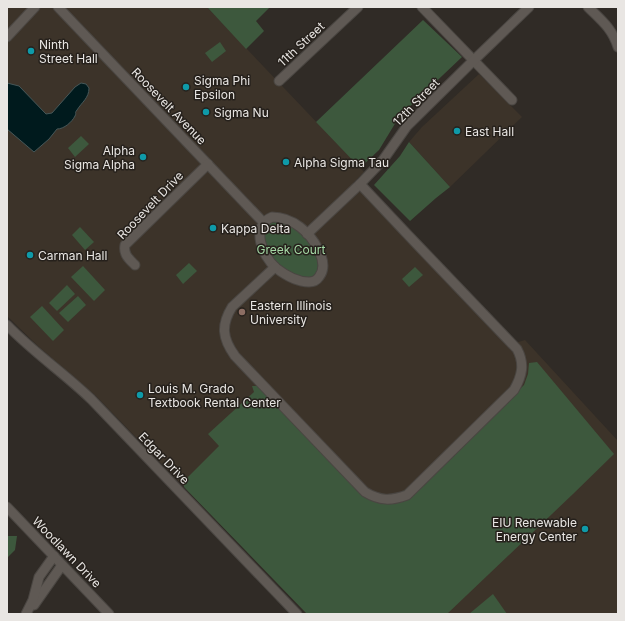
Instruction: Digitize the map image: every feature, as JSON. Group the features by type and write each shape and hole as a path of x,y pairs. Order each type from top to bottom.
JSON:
{"street":[{"path":"7,37 35,7"},
{"name":"Roosevelt Avenue","path":"58,7 264,222"},
{"name":"11th Street","path":"279,81 358,7"},
{"path":"422,7 512,100"},
{"name":"12th Street","path":"307,234 383,160 407,126 529,7"},
{"path":"588,7 609,28 615,37 618,46"},
{"name":"Roosevelt Drive","path":"135,264 126,254 124,250 125,245 208,164"},
{"path":"275,267 232,307 228,314 224,331 229,347 234,356 365,492 382,499 399,498 407,495 514,390 522,373 520,356 517,349 360,184"},
{"path":"272,217 279,217 299,226 307,234 320,252 322,260 321,273 318,278 312,282 299,280 285,274 275,267 267,256 260,242 259,232 264,222 272,217"},
{"name":"Edgar Drive","path":"7,325 29,347 81,389 297,614"},
{"name":"Woodlawn Drive","path":"7,507 109,614"},
{"path":"27,614 33,600 39,578 54,556"},
{"path":"27,614 62,565"}],"shaded area":[{"name":"Eastern Illinois University","path":"7,7 207,7 364,172 353,183 508,345 525,340 618,441 618,614 307,614 96,396 38,346 7,316"},
{"path":"479,74 522,117 450,187 409,142 422,127"}],"green space":[{"path":"270,7 256,21 264,31 246,49 208,8"},
{"path":"423,20 462,57 405,111 396,122 379,150 360,168 316,122"},
{"path":"220,42 226,51 212,62 205,53"},
{"path":"81,136 89,144 75,157 68,148"},
{"path":"409,142 450,187 410,221 374,185 400,156"},
{"name":"Greek Court","path":"273,220 291,224 310,241 320,267 313,278 303,279 282,268 274,260 267,248 262,231"},
{"path":"80,227 94,242 85,250 72,235"},
{"path":"189,263 197,271 183,284 176,275"},
{"path":"83,266 105,290 94,301 71,277"},
{"path":"415,267 423,275 409,287 402,279"},
{"path":"67,285 75,294 57,311 49,303"},
{"path":"78,296 86,305 68,322 59,313"},
{"path":"42,306 64,330 53,341 30,317"},
{"path":"537,362 614,454 447,614 307,614 184,487 184,481 219,446 208,434 254,392 252,386 259,386 368,498 386,504 403,501 423,487 462,444 524,385 528,374 529,363"},
{"path":"7,536 17,536 15,550 7,558"},
{"path":"493,594 507,614 469,614"}],"water":[{"path":"7,83 19,86 46,114 52,113 75,87 81,83 86,84 89,91 87,97 76,111 72,121 68,125 57,129 49,139 34,152 7,129"}],"place":[{"name":"Ninth Street Hall","path":"31,51"},
{"name":"Sigma Phi Epsilon","path":"186,87"},
{"name":"Sigma Nu","path":"206,112"},
{"name":"East Hall","path":"457,131"},
{"name":"Alpha Sigma Alpha","path":"143,157"},
{"name":"Alpha Sigma Tau","path":"286,162"},
{"name":"Kappa Delta","path":"213,228"},
{"name":"Carman Hall","path":"30,255"},
{"name":"Eastern Illinois University","path":"242,312"},
{"name":"Louis M. Grado Textbook Rental Center","path":"140,395"},
{"name":"EIU Renewable Energy Center","path":"585,529"}]}
